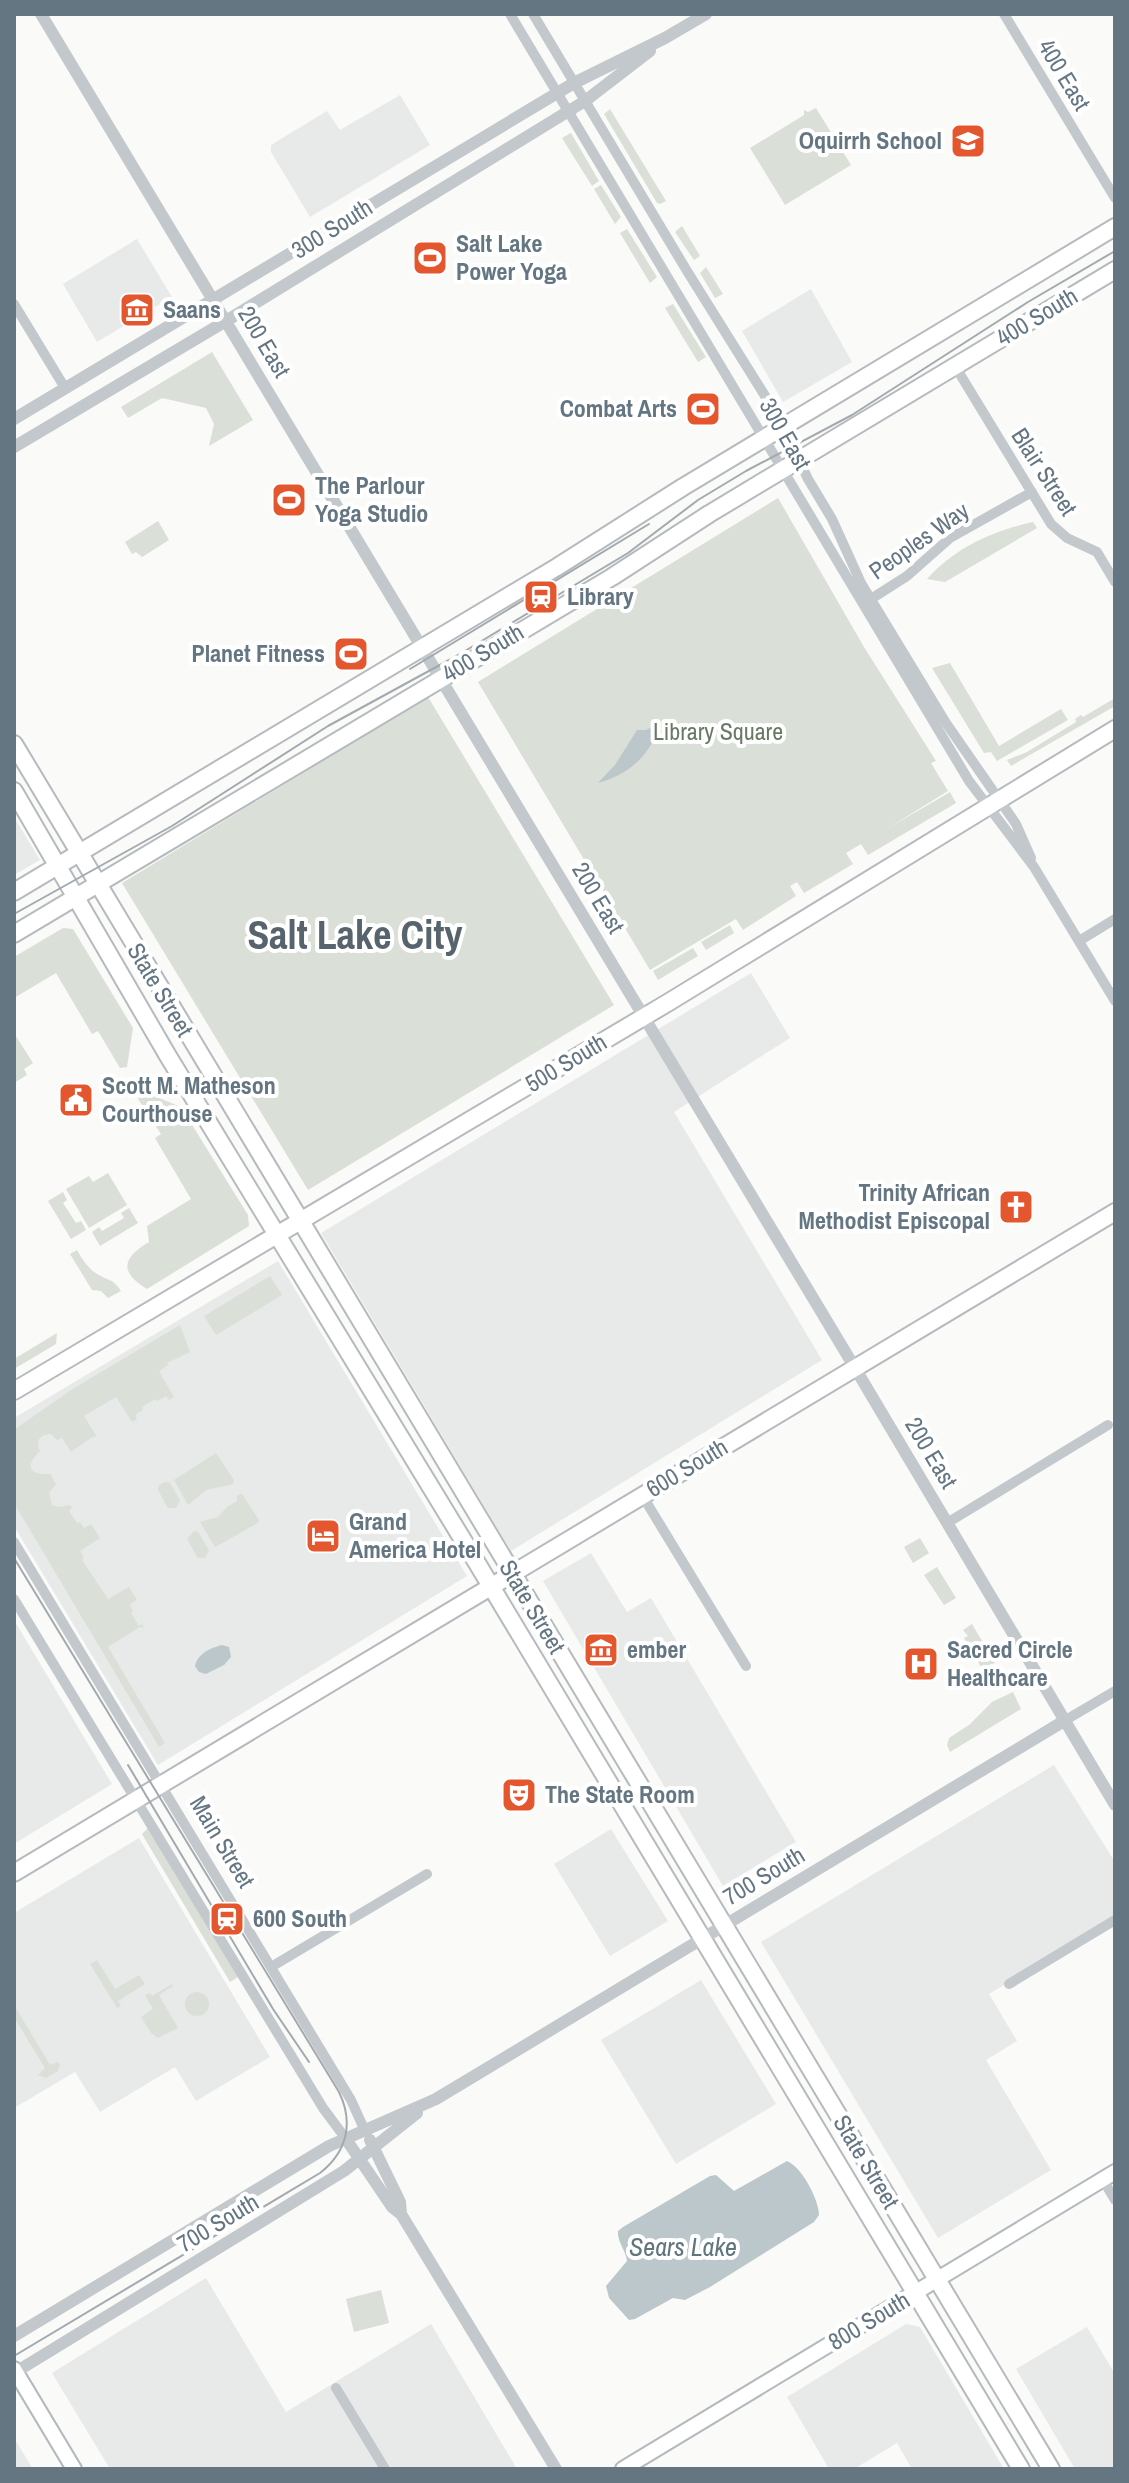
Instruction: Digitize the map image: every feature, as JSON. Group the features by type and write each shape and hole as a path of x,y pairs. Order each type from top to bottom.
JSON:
{"main road":[{"name":"400 South","path":"14,892 1115,227"},
{"name":"400 South","path":"14,934 612,577 709,514 1115,270"},
{"name":"500 South","path":"14,1391 644,1017 1115,729"},
{"name":"State Street","path":"14,744 1051,2469"},
{"name":"State Street","path":"14,791 276,1235 1021,2469"},
{"name":"600 South","path":"14,1873 1115,1212"},
{"name":"800 South","path":"623,2469 1109,2176"},
{"path":"15,2371 74,2469"}],"street":[{"name":"200 East","path":"41,14 1115,1805"},
{"name":"300 East","path":"510,14 783,471 992,803 1019,829 1034,867 1115,1001"},
{"name":"300 East","path":"533,14 784,429 871,599 992,803"},
{"name":"300 South","path":"17,418 558,92 706,14"},
{"name":"400 East","path":"1004,14 1115,198"},
{"name":"300 South","path":"14,447 585,101 665,38"},
{"path":"14,304 65,388"},
{"name":"Blair Street","path":"955,366 1055,528 1067,538 1097,552 1115,582"},
{"path":"17,418 34,435"},
{"name":"Peoples Way","path":"871,599 907,576 950,538 1032,492"},
{"path":"1079,941 1115,919"},
{"path":"947,1523 1108,1425"},
{"path":"642,1495 746,1666"},
{"name":"Main Street","path":"14,1542 351,2100 400,2202 401,2214"},
{"name":"Main Street","path":"14,1599 323,2108 392,2207 401,2214 556,2469"},
{"name":"700 South","path":"15,2371 338,2175 436,2099 1115,1691"},
{"path":"271,1967 427,1874"},
{"path":"1009,1984 1115,1920"},
{"name":"700 South","path":"14,2336 329,2146 436,2099"},
{"path":"1109,2176 1115,2200"},
{"path":"336,2388 385,2469"}],"shaded area":[{"path":"400,95 430,145 310,217 271,152 271,145 327,111 340,130"},
{"path":"137,239 172,297 97,342 63,284"},
{"path":"811,289 852,362 783,402 742,331"},
{"path":"14,817 40,860 14,875"},
{"path":"751,973 790,1038 674,1112 822,1360 511,1551 321,1233"},
{"path":"278,1261 467,1576 158,1765 14,1526 14,1418"},
{"path":"591,1553 627,1612 651,1598 796,1842 723,1886 543,1581"},
{"path":"14,1620 112,1784 14,1844"},
{"path":"1054,1765 1115,1862 1115,1918 989,1994 1017,2041 986,2060 1051,2170 938,2238 761,1942"},
{"path":"611,1829 668,1921 610,1956 554,1864"},
{"path":"139,1838 270,2057 196,2101 175,2067 100,2112 75,2072 14,2108 14,1913"},
{"path":"701,1980 776,2104 676,2164 601,2040"},
{"path":"206,2278 286,2412 431,2324 517,2469 110,2469 52,2373"},
{"path":"906,2324 920,2327 1004,2469 912,2469 897,2443 854,2469 829,2469 787,2397"},
{"path":"1087,2327 1115,2374 1115,2469 1075,2469 1016,2369"},
{"path":"14,2438 33,2469 14,2469"}],"green space":[{"path":"816,108 851,165 785,205 750,148 804,115 804,110 808,112"},
{"path":"610,109 666,201 657,203 604,114"},
{"path":"571,133 599,181 592,186 562,138"},
{"path":"601,185 621,217 615,224 594,189"},
{"path":"682,226 700,256 694,260 675,232"},
{"path":"627,229 657,277 650,283 620,233"},
{"path":"706,267 723,294 715,298 700,273"},
{"path":"673,304 706,357 698,362 665,308"},
{"path":"212,352 253,420 209,446 214,424 206,408 162,398 128,418 121,407"},
{"name":"Library Square","path":"778,498 864,647 936,761 931,763 948,791 885,830 950,792 956,803 868,855 861,844 846,853 853,864 804,893 797,882 790,886 796,896 743,930 736,919 650,970 478,682"},
{"path":"158,521 169,540 142,557 136,552 132,554 125,542"},
{"path":"1033,522 1037,528 945,582 927,579 962,549 1003,530"},
{"path":"950,663 999,746 1061,709 1068,720 997,761 991,752 984,753 932,668"},
{"path":"428,697 614,1005 308,1190 122,883"},
{"path":"1115,698 1115,706 1011,766 1007,760 1027,752 1076,722 1075,719 1081,715 1083,717"},
{"path":"730,925 734,933 706,950 701,942"},
{"path":"63,928 73,929 133,1028 127,1067 120,1068 98,1031 92,1034 56,973 14,998 14,957"},
{"path":"693,948 698,956 658,980 653,971"},
{"path":"14,1033 33,1063 24,1069 27,1075 14,1083"},
{"path":"142,1091 181,1107 248,1215 249,1226 147,1289 128,1271 129,1259 149,1242 147,1226 191,1199 155,1138 161,1134 138,1099"},
{"path":"108,1173 127,1205 89,1228 66,1189 89,1176 93,1182"},
{"path":"63,1192 67,1200 63,1203 76,1223 81,1221 86,1230 71,1239 48,1201"},
{"path":"129,1208 138,1223 100,1246 92,1232 99,1227 102,1231 124,1218 121,1213"},
{"path":"77,1250 92,1270 113,1282 121,1291 108,1298 101,1291 92,1290 70,1254"},
{"path":"270,1276 282,1295 216,1335 204,1316"},
{"path":"180,1325 190,1352 167,1363 159,1371 174,1397 169,1400 166,1396 157,1401 155,1399 142,1407 143,1410 135,1415 137,1419 132,1422 116,1397 84,1416 97,1437 71,1452 62,1438 57,1440 51,1434 44,1435 38,1441 40,1451 31,1466 37,1473 50,1474 56,1484 49,1493 52,1505 70,1505 72,1508 69,1511 77,1523 80,1522 84,1528 91,1524 100,1538 80,1551 82,1560 108,1599 129,1587 137,1600 130,1604 131,1613 139,1626 142,1624 144,1628 140,1627 108,1647 165,1743 159,1747 14,1503 14,1430 71,1390"},
{"path":"57,1333 56,1344 14,1369 14,1359"},
{"path":"216,1453 234,1480 233,1484 206,1490 188,1505 174,1480"},
{"path":"170,1483 180,1500 176,1508 168,1508 158,1490 159,1485"},
{"path":"242,1494 258,1523 215,1547 200,1522 218,1517 237,1501 237,1495"},
{"path":"194,1531 198,1532 209,1550 205,1558 198,1558 187,1539"},
{"path":"920,1538 929,1553 913,1563 904,1547"},
{"path":"937,1567 956,1598 944,1605 924,1575"},
{"path":"972,1624 995,1663 981,1667 964,1638 968,1636 963,1630"},
{"path":"1013,1692 1021,1709 950,1752 947,1745 949,1738 969,1725 992,1702"},
{"path":"148,1828 238,1977 230,1982 142,1834"},
{"path":"97,1960 115,1989 139,1975 145,1984 118,2001 121,2006 117,2008 90,1964"},
{"path":"172,1984 159,1995 178,2028 158,2038 141,2017 153,2009 145,1995 150,1993 152,1996"},
{"path":"197,1992 206,1995 209,2004 206,2013 197,2016 188,2013 185,2004 188,1995"},
{"path":"14,2005 50,2065 60,2064 58,2071 46,2078 38,2075 45,2068 14,2017"},
{"path":"381,2290 389,2323 354,2332 346,2299"}],"water":[{"path":"654,726 658,731 641,758 627,770 598,783 615,765 637,730"},
{"path":"222,1645 229,1647 231,1657 224,1665 206,1674 199,1672 195,1666 202,1654"},
{"name":"Sears Lake","path":"787,2161 804,2177 813,2193 819,2215 814,2222 710,2287 685,2300 673,2298 635,2319 629,2320 609,2298 606,2286 627,2261 618,2235 623,2227 710,2176 716,2175 734,2191"}],"tram line":[{"path":"14,914 172,826 328,726 460,654 628,553 698,500 852,415 1028,302 1115,251"},
{"path":"410,669 649,524"},
{"path":"14,1558 339,2092 347,2126 342,2146 320,2173 14,2356"},
{"path":"128,1765 273,2009 309,2062"}],"place":[{"name":"Oquirrh School","path":"968,141"},
{"name":"Salt Lake Power Yoga","path":"430,258"},
{"name":"Saans","path":"137,310"},
{"name":"Combat Arts","path":"703,409"},
{"name":"The Parlour Yoga Studio","path":"289,500"},
{"name":"Library","path":"541,597"},
{"name":"Planet Fitness","path":"351,654"},
{"name":"Scott M. Matheson Courthouse","path":"76,1100"},
{"name":"Trinity African Methodist Episcopal","path":"1016,1207"},
{"name":"Grand America Hotel","path":"323,1536"},
{"name":"ember","path":"601,1650"},
{"name":"Sacred Circle Healthcare","path":"921,1664"},
{"name":"The State Room","path":"519,1795"},
{"name":"600 South","path":"227,1919"}],"district":[{"name":"Salt Lake City","path":"355,935"}]}
